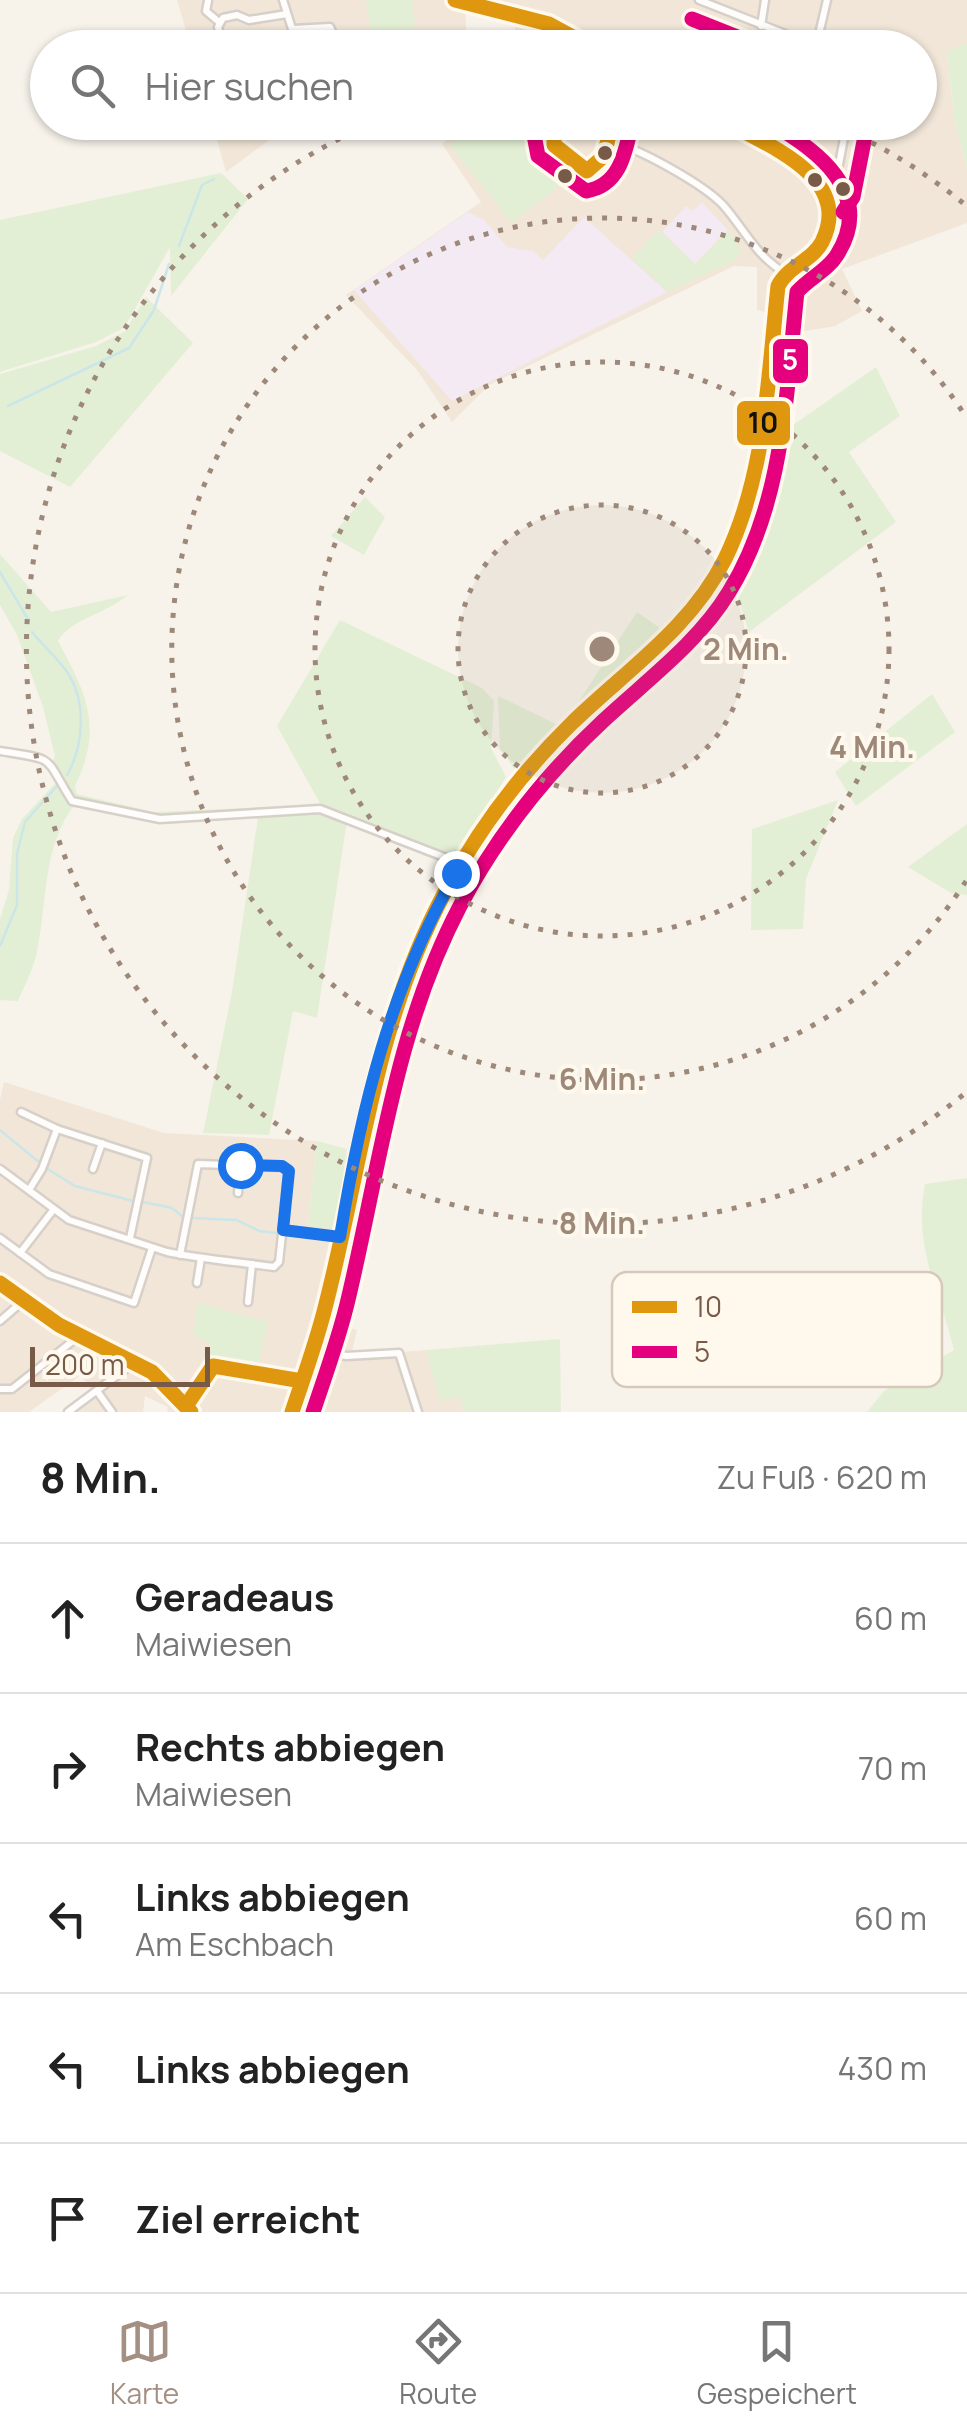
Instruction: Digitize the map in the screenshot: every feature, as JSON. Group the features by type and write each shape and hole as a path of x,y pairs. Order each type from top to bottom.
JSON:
{"street":[{"path":"284,0 293,29 331,30"},
{"path":"456,0 505,6 563,30"},
{"path":"701,0 772,30"},
{"path":"761,26 765,0"},
{"path":"822,30 827,0"},
{"path":"208,1 206,11 218,22 220,30"},
{"path":"218,22 230,15 250,20 287,14"},
{"path":"608,140 627,145 712,196 764,260 785,273"},
{"path":"762,140 786,152 817,182 827,200"},
{"path":"292,1412 322,1320 354,1148 382,1038 431,918 517,782 566,728 684,618 725,558 750,487 778,286 785,273 820,246 828,224 827,200 837,177 844,140"},
{"path":"817,182 837,177"},
{"path":"0,751 45,758 56,768 72,801 89,807 188,820 320,809 462,864"},
{"path":"22,1112 57,1129 147,1158 130,1238"},
{"path":"28,1190 42,1169 57,1129"},
{"path":"93,1169 102,1143"},
{"path":"0,1169 69,1220 180,1255 274,1267 279,1262 289,1171 282,1166 198,1164 180,1255"},
{"path":"238,1193 240,1165"},
{"path":"20,1253 54,1210"},
{"path":"283,1230 340,1237"},
{"path":"0,1238 49,1274 134,1303 152,1248"},
{"path":"197,1283 201,1258"},
{"path":"248,1302 252,1264"},
{"path":"0,1283 79,1336 135,1362 161,1380 188,1409 212,1366 302,1381"},
{"path":"0,1321 24,1301"},
{"path":"0,1388 12,1388 79,1336"},
{"path":"313,1348 346,1356 399,1353 418,1412"},
{"path":"68,1412 135,1362"},
{"path":"97,1391 112,1412"}],"shaded area":[{"path":"177,0 967,0 967,43 947,52 954,117 967,169 967,223 842,269 862,311 835,326 800,332 785,428 761,424 778,315 757,310 757,267 734,266 489,385 452,422 418,371 346,295 481,202 442,144 447,140 937,140 937,30 515,30 514,21 465,6 466,30 186,30"},
{"path":"217,140 269,140 226,172"},
{"path":"702,202 728,230 695,264 662,232 686,206 692,211"},
{"path":"468,212 484,220 507,247 533,251 543,260 584,217 667,292 452,401 354,290"},
{"path":"4,1082 164,1133 317,1141 308,1226 343,1229 325,1320 357,1330 351,1356 426,1350 440,1400 460,1397 464,1412 167,1412 168,1407 145,1396 143,1412 62,1412 92,1391 81,1375 29,1412 0,1412 0,1100"}],"green space":[{"path":"366,0 412,0 413,30 371,30"},
{"path":"967,43 967,169 954,117 947,52"},
{"path":"454,140 530,140 564,182 512,223 449,144"},
{"path":"221,173 248,199 171,296 170,247 124,328 96,342 0,372 0,220"},
{"path":"658,230 695,264 728,230 742,252 732,262 667,292 632,258"},
{"path":"146,297 193,343 70,487 0,451 0,374 96,346 125,331"},
{"path":"876,367 900,416 849,452 896,522 749,632 725,558 750,487 761,424 793,425"},
{"path":"365,497 385,517 364,555 331,536"},
{"path":"0,554 51,612 128,595 71,627 58,641 77,677 88,711 89,746 75,786 77,794 153,812 315,805 157,817 76,803 51,857 36,956 18,1001 0,1000 0,919 9,890 13,838 22,819 61,777 52,763 55,756 43,707 17,635 0,605"},
{"path":"722,569 728,569 678,636 615,689 555,752 463,874 461,870 502,809 556,743 665,640"},
{"path":"637,612 664,631 563,726"},
{"path":"340,620 482,688 494,701 491,748 506,777 456,859 322,807 277,726"},
{"path":"932,694 955,732 856,806 835,772"},
{"path":"498,696 560,726 514,769 500,748"},
{"path":"838,800 806,879 803,929 751,930 752,829"},
{"path":"319,811 347,821 317,1018 293,1011 269,1135 203,1133 232,992 258,817"},
{"path":"967,824 967,895 951,893 908,867"},
{"path":"317,1141 347,1149 335,1229 308,1226"},
{"path":"967,1178 967,1412 867,1412 891,1387 942,1387 942,1357 954,1350 942,1311 942,1272 930,1272 925,1249 925,1184"},
{"path":"198,1303 268,1322 257,1370 206,1367 211,1344 193,1335"},
{"path":"560,1339 561,1412 464,1412 460,1397 440,1401 426,1350"}],"waterway":[{"path":"179,246 202,185 214,179"},
{"path":"8,406 129,348 154,310 169,264"},
{"path":"0,572 29,621"},
{"path":"32,632 65,669 79,699 77,752 67,775"},
{"path":"0,946 17,905 17,854 25,822 56,787"},
{"path":"0,1130 40,1163"},
{"path":"46,1168 75,1186 133,1201"},
{"path":"143,1202 172,1208 183,1217"},
{"path":"191,1218 237,1220 259,1231 277,1233"}],"transit line":[{"name":"10","path":"455,0 560,30"},
{"name":"5","path":"692,19 720,30"},
{"name":"5","path":"535,140 538,156 586,191 613,176 628,140"},
{"name":"10","path":"554,140 554,145 587,171 604,156 608,140"},
{"name":"10","path":"292,1412 326,1304 386,1042 421,941 445,892 486,825 535,762 694,607 711,584 739,527 763,425 778,286 818,249 829,219 827,200 817,182 784,154 759,140"},
{"name":"5","path":"313,1412 347,1304 404,1051 419,1002 460,906 506,831 542,784 716,611 747,558 761,522 780,446 797,292 837,255 847,233 850,212 835,175 798,140"},
{"name":"5","path":"843,212 853,197 864,140"},
{"name":"10","path":"0,1283 59,1325 152,1372 191,1412"},
{"name":"10","path":"186,1406 213,1366 302,1381"}],"route":[{"path":"240,1165 282,1166 289,1171 283,1230 340,1237 354,1148 382,1038 410,964 456,873"}]}
